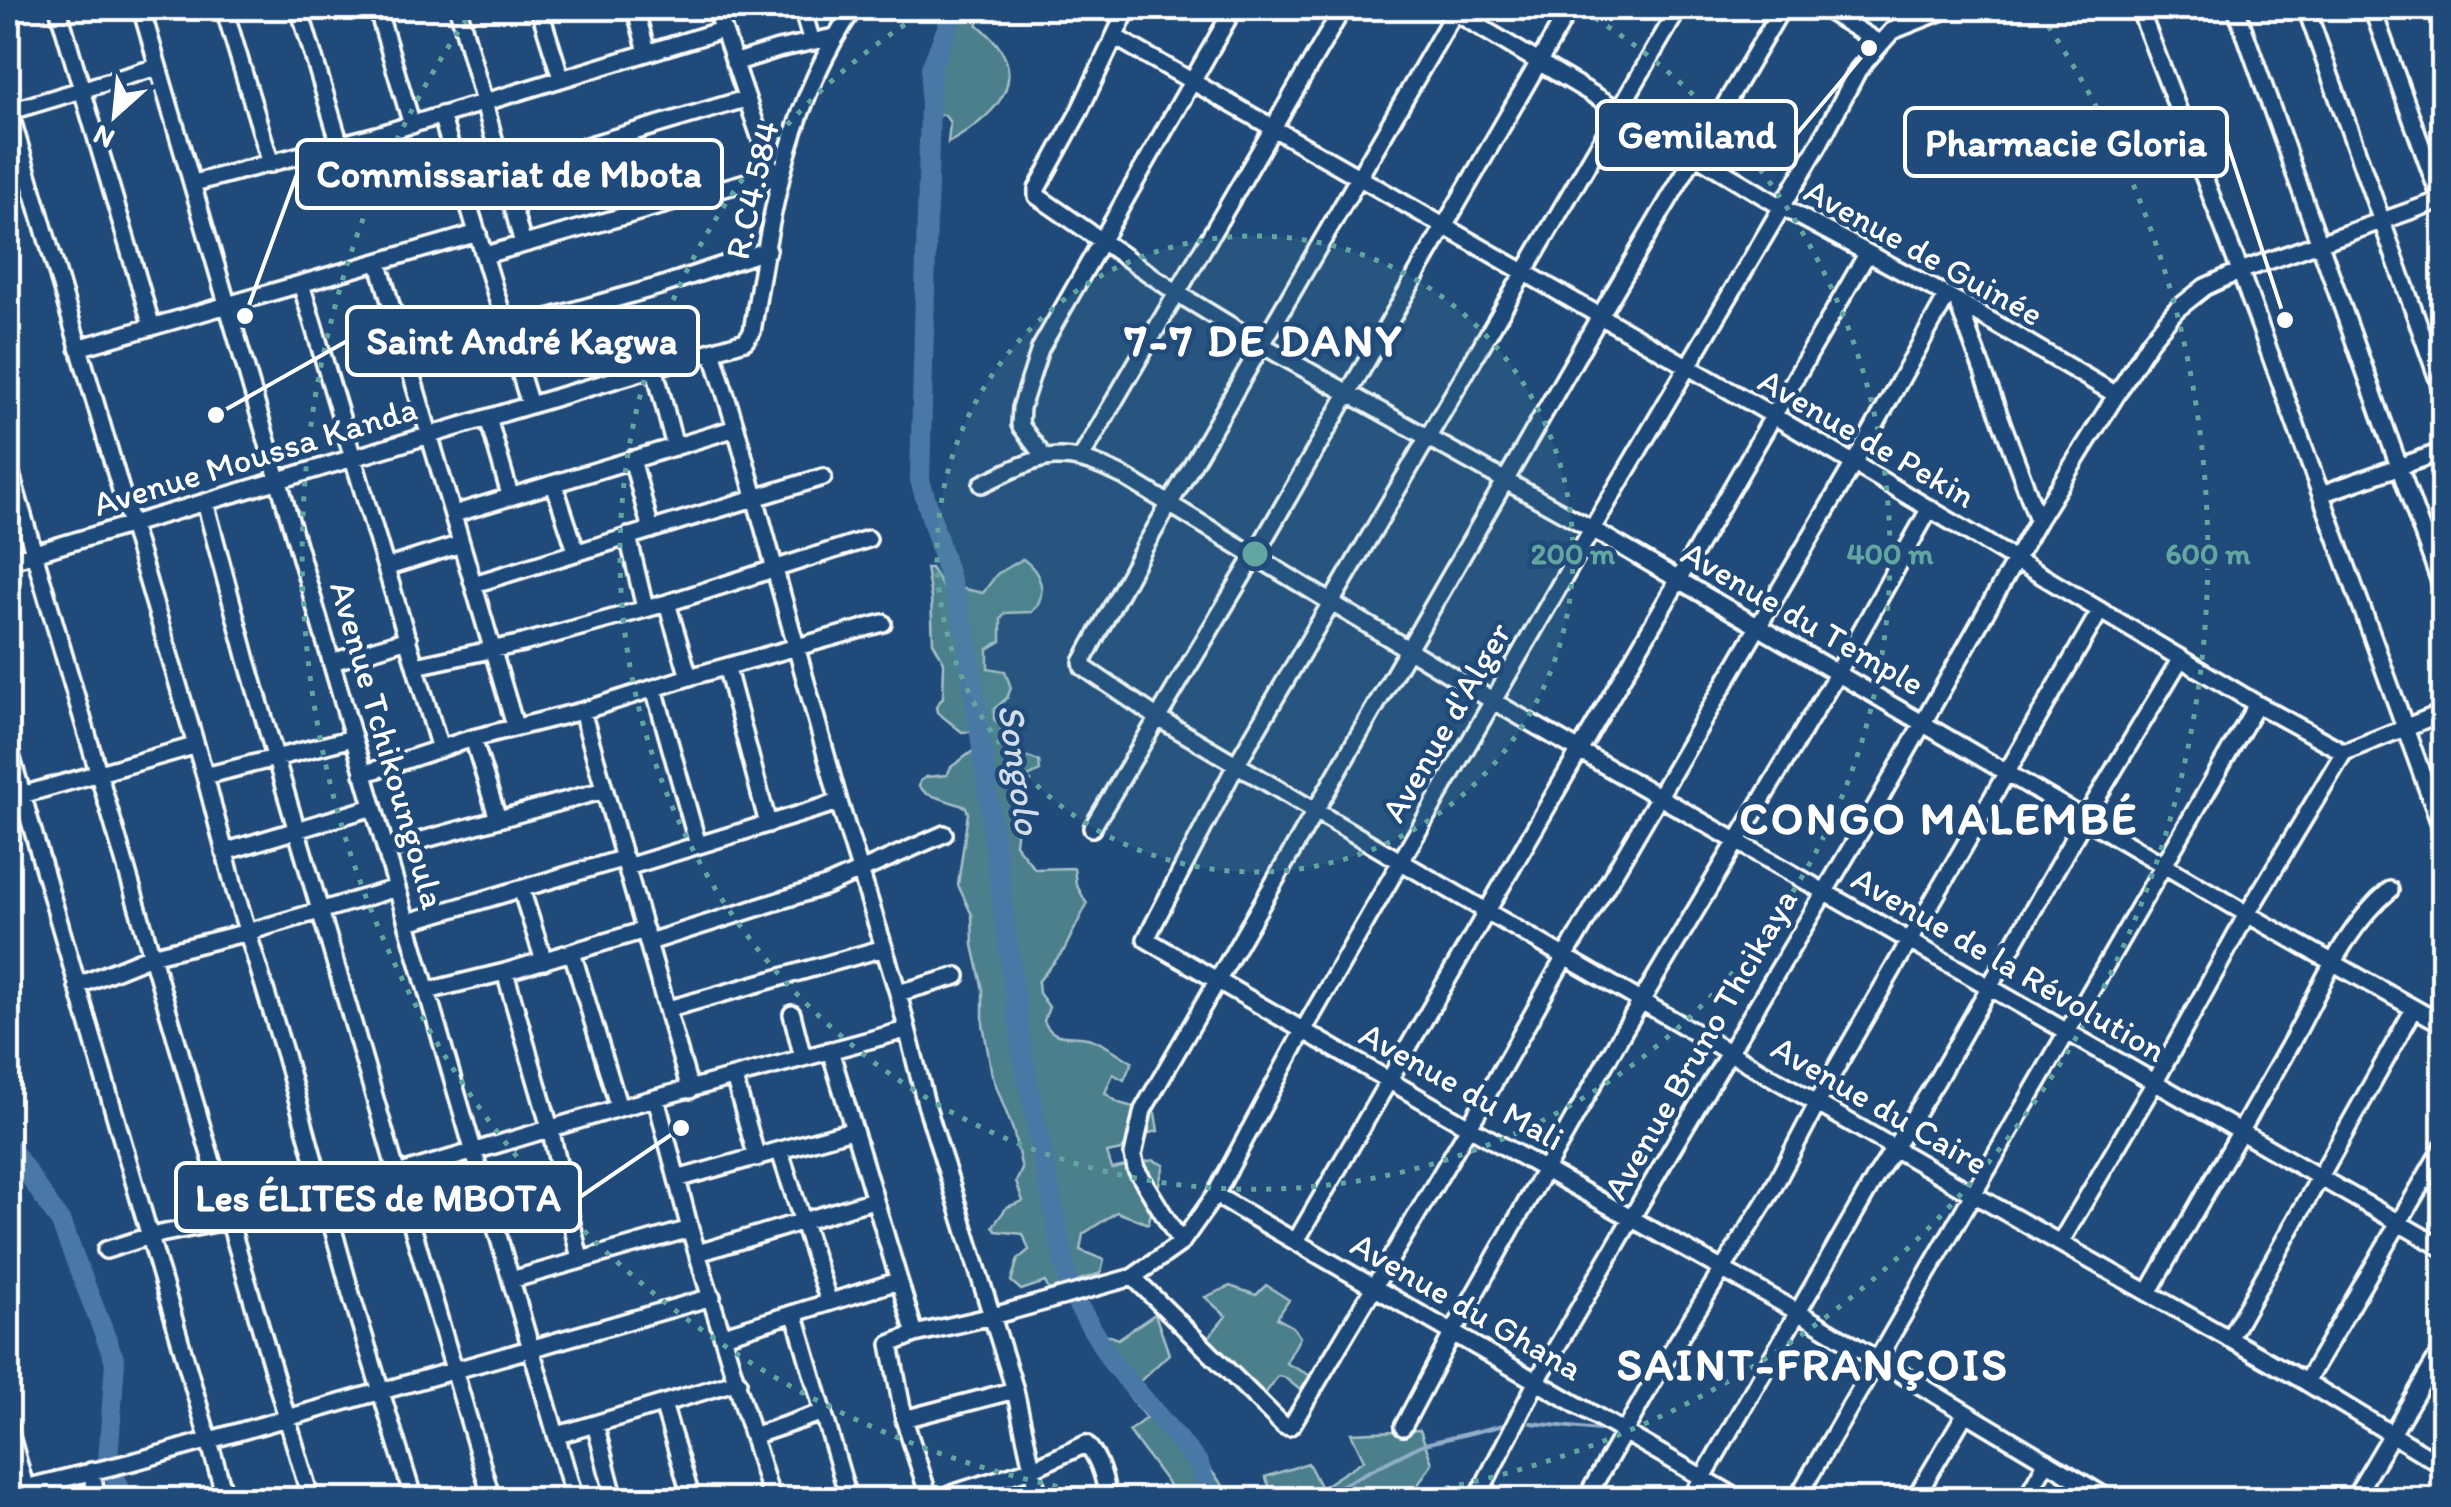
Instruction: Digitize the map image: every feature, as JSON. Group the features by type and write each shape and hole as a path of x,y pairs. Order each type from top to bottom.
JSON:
{"street":[{"path":"58,8 152,327"},
{"name":"Avenue Tchikoungoula","path":"141,8 575,1500"},
{"path":"224,8 271,164"},
{"path":"300,8 340,144"},
{"path":"377,8 412,125"},
{"path":"458,8 523,244"},
{"path":"539,8 561,78"},
{"path":"635,8 647,52"},
{"path":"485,256 774,180 716,8"},
{"path":"802,8 812,42"},
{"name":"R.C4.584","path":"749,337 768,250 774,180 834,37 854,8"},
{"path":"1115,36 1128,8"},
{"path":"1044,457 1021,430 1022,408 1040,349 1234,8"},
{"path":"1081,458 1343,8"},
{"path":"1092,828 1255,555 1570,8"},
{"path":"1236,765 1679,8"},
{"path":"1181,1243 1136,1169 1133,1155 1143,1110 1782,8"},
{"path":"1900,8 1906,24"},
{"name":"Avenue d'Alger","path":"916,1334 1133,1277 1181,1243 1215,1195 1400,861 1782,208 1858,70 1892,30 1950,8"},
{"path":"2139,8 2240,271 2444,835"},
{"path":"2236,8 2444,593"},
{"path":"2306,8 2444,396"},
{"path":"2372,8 2442,202"},
{"path":"1171,504 1453,9"},
{"name":"Avenue de Guinée","path":"1453,9 1782,208 1952,298 2115,394"},
{"path":"1826,9 1879,44"},
{"path":"194,183 412,125 722,30"},
{"name":"Avenue de Pekin","path":"1115,36 1524,270 2344,752"},
{"name":"Avenue du Temple","path":"1115,36 1036,192 1100,241 1177,294 1262,345 1592,529 2247,914 2444,1025"},
{"path":"734,63 834,37"},
{"path":"157,67 8,110 414,1500"},
{"path":"505,170 745,99"},
{"path":"441,115 530,406"},
{"name":"Avenue Bruno Thcikaya","path":"1476,1500 1537,1381 2014,560 2115,394 2176,310 2205,287 2240,271 2442,202"},
{"path":"78,348 478,234"},
{"path":"407,358 660,286 768,250"},
{"path":"1296,1241 1867,254"},
{"path":"379,264 514,726"},
{"path":"302,286 440,749"},
{"path":"1133,1277 1286,1428 1293,1423 1952,298"},
{"path":"1952,298 2038,520"},
{"name":"Avenue Moussa Kanda","path":"8,561 749,337"},
{"path":"712,350 838,802 1015,1390 1039,1500"},
{"path":"654,366 675,447"},
{"path":"488,418 510,495"},
{"path":"454,514 736,428"},
{"path":"2321,494 2444,451"},
{"path":"982,484 1044,457 1064,455 1125,476 1492,701"},
{"path":"632,459 651,530"},
{"path":"8,464 311,1500"},
{"path":"474,584 823,477"},
{"path":"554,484 576,551"},
{"path":"205,502 492,1500"},
{"name":"Avenue du Caire","path":"1171,504 1082,662 1083,667 1158,718 1314,811 1973,1194 2306,1382 2444,1466"},
{"path":"1404,1427 1453,1332 1930,508"},
{"path":"628,536 646,608"},
{"path":"416,666 523,643 667,603 868,540"},
{"path":"388,567 461,544"},
{"path":"667,603 690,677"},
{"path":"1586,1500 1723,1271 2100,611"},
{"path":"362,774 514,726 582,711 883,624"},
{"path":"332,662 408,639"},
{"path":"1690,1500 1875,1178 1897,1148 2084,818 2181,658"},
{"path":"727,668 768,824"},
{"path":"654,688 698,845"},
{"name":"Avenue de la Révolution","path":"1492,701 2444,1249"},
{"path":"1796,1500 2257,704"},
{"path":"582,711 690,1090"},
{"path":"2060,1243 2344,752 2444,712"},
{"path":"205,776 353,738"},
{"path":"473,738 498,819"},
{"path":"8,745 14,797 77,986 226,1500"},
{"path":"14,797 194,746"},
{"name":"Avenue du Mali","path":"1236,765 1146,939 1798,1312 2111,1500"},
{"path":"386,850 604,790"},
{"path":"408,922 698,845 838,802"},
{"path":"224,852 373,807"},
{"path":"427,991 647,936 861,872 944,834"},
{"path":"77,986 151,956 397,888"},
{"path":"521,889 544,961"},
{"path":"2148,1293 2312,1005 2332,962 2358,919 2390,890"},
{"path":"668,1010 884,948"},
{"path":"572,952 618,1108"},
{"path":"506,972 550,1128 580,1258"},
{"path":"898,993 957,976"},
{"path":"2230,1339 2414,1009"},
{"path":"792,1014 802,1058"},
{"path":"106,1250 150,1236 324,1196 618,1108 906,1030"},
{"path":"830,1050 916,1334 890,1344 904,1418 931,1500 1034,1468 1088,1445 1101,1469 1108,1500"},
{"path":"734,1077 757,1158"},
{"path":"656,1098 690,1229 772,1500"},
{"path":"678,1179 852,1130"},
{"path":"2306,1382 2444,1144"},
{"path":"780,1152 829,1302"},
{"name":"Avenue du Ghana","path":"1215,1195 1742,1500"},
{"path":"698,1252 873,1200"},
{"path":"511,1280 690,1229"},
{"path":"724,1336 898,1281"},
{"path":"8,1492 27,1494 91,1471 712,1297"},
{"path":"795,1315 849,1500"},
{"path":"2353,1500 2444,1346"},
{"path":"558,1436 738,1381"},
{"path":"904,1418 1015,1390"},
{"path":"663,1404 692,1500"},
{"path":"753,1436 824,1412"},
{"path":"1914,1500 1965,1414"},
{"path":"595,1424 615,1500"},
{"path":"8,1426 27,1494"},
{"path":"2025,1500 2047,1461"},
{"path":"91,1471 98,1500"}],"green space":[{"path":"960,8 981,8 978,25 1006,59 1008,76 996,105 948,143 950,123 945,115 934,115 935,70"},
{"path":"1023,559 1038,577 1040,598 1032,612 1005,613 1001,619 1001,641 988,649 988,668 1005,671 1011,688 1007,698 994,709 994,719 1002,727 1000,740 1005,749 1039,761 1040,771 1028,777 1021,787 1023,818 1017,826 1015,844 1035,869 1074,868 1076,884 1087,904 1064,950 1038,982 1039,993 1049,1007 1044,1021 1057,1035 1093,1040 1132,1062 1124,1080 1113,1074 1105,1093 1119,1103 1155,1113 1158,1131 1133,1137 1121,1150 1107,1153 1112,1169 1153,1160 1164,1165 1148,1224 1117,1212 1083,1234 1080,1250 1104,1260 1101,1273 1049,1290 1045,1282 1021,1290 1011,1281 1018,1259 1029,1250 1023,1234 996,1231 993,1226 1007,1207 1023,1201 1016,1182 1022,1169 1013,1130 992,1075 972,915 958,885 968,813 966,807 927,794 919,787 926,777 947,775 951,767 977,748 978,742 972,732 962,732 937,712 943,697 944,662 933,642 926,568 931,568 954,612 965,648 971,704 979,731 1017,1064 1037,1143 1044,1134 1021,1010 971,642 965,612 951,586 983,593 997,574"},
{"path":"1266,1285 1289,1300 1277,1318 1293,1327 1300,1337 1286,1363 1313,1377 1304,1393 1278,1376 1260,1401 1208,1347 1209,1337 1226,1316 1205,1297 1230,1286 1256,1295"},
{"path":"1082,1305 1100,1332 1118,1339 1155,1314 1169,1354 1139,1382 1234,1499 1179,1499 1129,1431 1146,1418 1118,1381 1075,1309"},
{"path":"1420,1430 1432,1463 1409,1499 1276,1499 1265,1477 1308,1463 1321,1488 1364,1460 1351,1433"}],"waterway":[{"name":"Songolo","path":"955,8 931,68 920,480 967,636 1023,1057 1070,1292 1112,1362 1199,1464 1210,1500"},
{"path":"8,1149 61,1223 115,1361 108,1461 125,1500"},
{"path":"1531,1423 1599,1430"},
{"path":"1313,1500 1421,1445 1504,1425"}],"place":[{"name":"Gemiland","path":"1869,48"},
{"name":"Commissariat de Mbota","path":"245,316"},
{"name":"Pharmacie Gloria","path":"2285,320"},
{"name":"Saint André Kagwa","path":"216,415"},
{"name":"Les ÉLITES de MBOTA","path":"681,1128"}],"district":[{"name":"7-7 DE DANY","path":"1264,340"},
{"name":"CONGO MALEMBÉ","path":"1939,818"},
{"name":"SAINT-FRANÇOIS","path":"1813,1364"}]}
